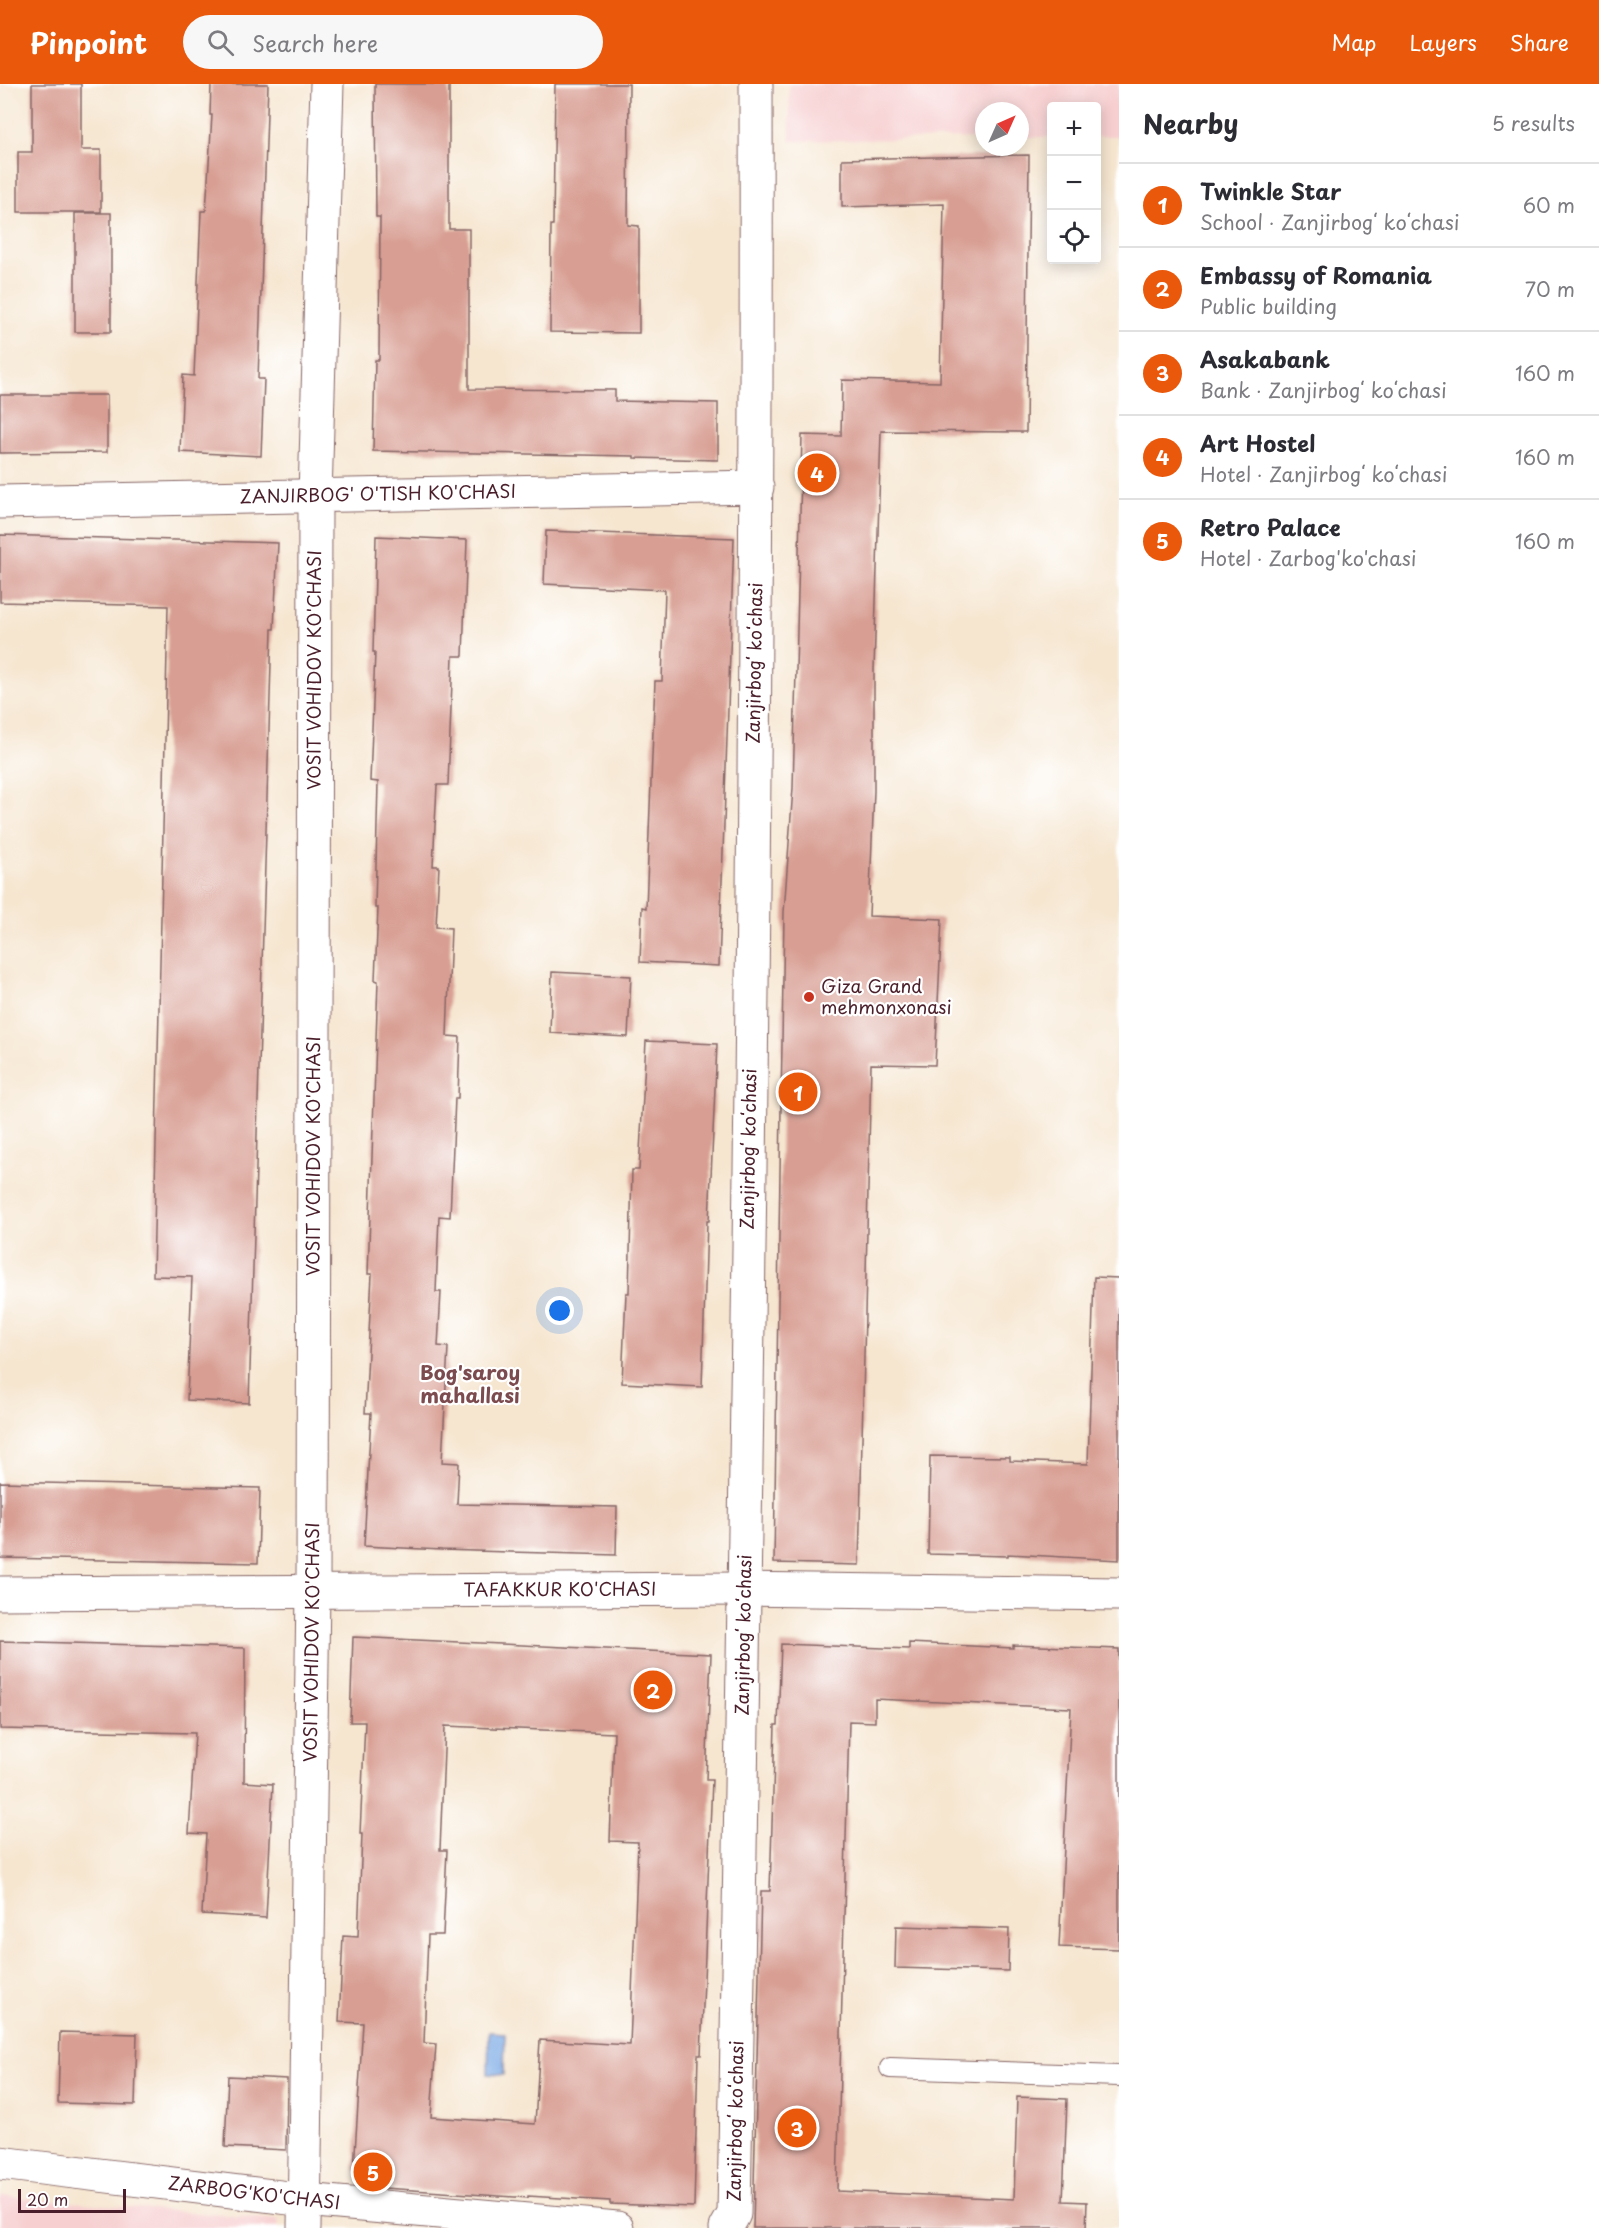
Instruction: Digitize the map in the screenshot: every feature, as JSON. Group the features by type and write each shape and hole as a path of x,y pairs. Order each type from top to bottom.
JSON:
{"street":[{"name":"VOSIT VOHIDOV KO'CHASI","path":"304,2214 313,1591 315,496 327,84"},
{"name":"Zanjirbogʻ koʻchasi","path":"730,2221 745,1589 757,487 756,84"},
{"name":"ZANJIRBOG' O'TISH KO'CHASI","path":"0,502 757,487"},
{"name":"TAFAKKUR KO'CHASI","path":"0,1593 745,1589 1119,1594"},
{"name":"ZARBOG'KO'CHASI","path":"0,2163 304,2214 617,2228"}],"lane":[{"path":"890,2068 1119,2076"}],"shaded area":[{"path":"789,84 1119,84 1119,136 1101,136 1101,102 1047,102 1047,137 1029,137 1029,102 975,102 975,138 790,141"},
{"path":"0,2196 279,2220 278,2228 0,2228"}],"water":[{"path":"489,2032 505,2033 504,2075 488,2074"}],"building":[{"path":"32,84 81,84 81,150 101,150 101,212 18,212 18,152 32,152"},
{"path":"211,84 268,84 258,379 264,379 261,456 180,452 183,375 194,376 201,211 206,211 212,115 210,115"},
{"path":"375,84 449,84 449,229 469,229 469,389 615,390 615,401 718,403 718,460 634,458 634,456 373,451 375,360 379,360 380,217 376,217"},
{"path":"555,84 629,84 628,225 639,226 639,333 550,332"},
{"path":"1029,156 1026,432 881,431 874,670 874,791 869,916 942,919 935,1065 871,1064 859,1565 774,1563 784,912 793,788 802,435 841,436 842,380 940,382 944,204 842,207 842,159"},
{"path":"75,213 111,213 111,332 75,332"},
{"path":"0,395 107,395 107,452 0,453"},
{"path":"546,531 734,538 719,966 640,962 642,907 646,908 655,681 662,681 665,590 544,584"},
{"path":"0,535 278,543 274,629 272,629 249,1403 187,1400 192,1277 153,1276 168,606 0,602"},
{"path":"376,536 467,540 463,656 453,656 448,785 437,785 433,866 439,866 436,927 451,928 447,1036 460,1037 450,1217 439,1216 436,1292 441,1292 438,1346 448,1347 442,1462 459,1463 457,1504 617,1507 616,1555 364,1546 371,1413 365,1413 372,1274 368,1274 378,981 375,980 378,908 375,908 378,782 370,781 375,652 373,652"},
{"path":"552,972 631,976 628,1037 550,1033"},
{"path":"646,1041 717,1044 709,1221 707,1221 702,1387 622,1383 626,1293 629,1293 632,1170 639,1170"},
{"path":"1094,1277 1119,1278 1119,1560 1008,1554 1008,1556 928,1554 930,1456 1010,1457 1010,1461 1088,1464"},
{"path":"0,1482 260,1488 258,1563 0,1558"},
{"path":"353,1637 711,1654 706,1780 712,1780 701,2055 698,2055 694,2207 610,2204 610,2201 370,2187 354,2169 363,2023 339,2022 343,1936 358,1937 365,1722 350,1722","holes":["445,1726 614,1733 610,1841 638,1842 630,2045 540,2040 535,2124 431,2117 436,2044 424,2043 428,1935 443,1935 447,1850 440,1850"]},
{"path":"0,1641 245,1648 244,1782 273,1784 266,1918 202,1914 206,1834 189,1833 195,1733 0,1729"},
{"path":"909,1643 1013,1648 1013,1645 1119,1649 1119,1949 1059,1947 1071,1708 875,1699 875,1722 849,1721 837,2191 1014,2199 1017,2097 1067,2099 1063,2201 1087,2202 1086,2228 753,2228 761,1891 770,1891 775,1725 778,1725 781,1644 909,1649"},
{"path":"896,1926 1009,1929 1008,1971 895,1968"},
{"path":"60,2032 137,2034 135,2105 58,2103"},
{"path":"228,2076 287,2079 286,2150 225,2147"}],"place":[{"name":"Art Hostel","path":"817,473"},
{"name":"Giza Grand mehmonxonasi","path":"809,997"},
{"name":"Twinkle Star","path":"798,1092"},
{"name":"Embassy of Romania","path":"653,1690"},
{"name":"Asakabank","path":"797,2128"},
{"name":"Retro Palace","path":"373,2172"}],"district":[{"name":"Bog'saroy mahallasi","path":"470,1384"}]}
